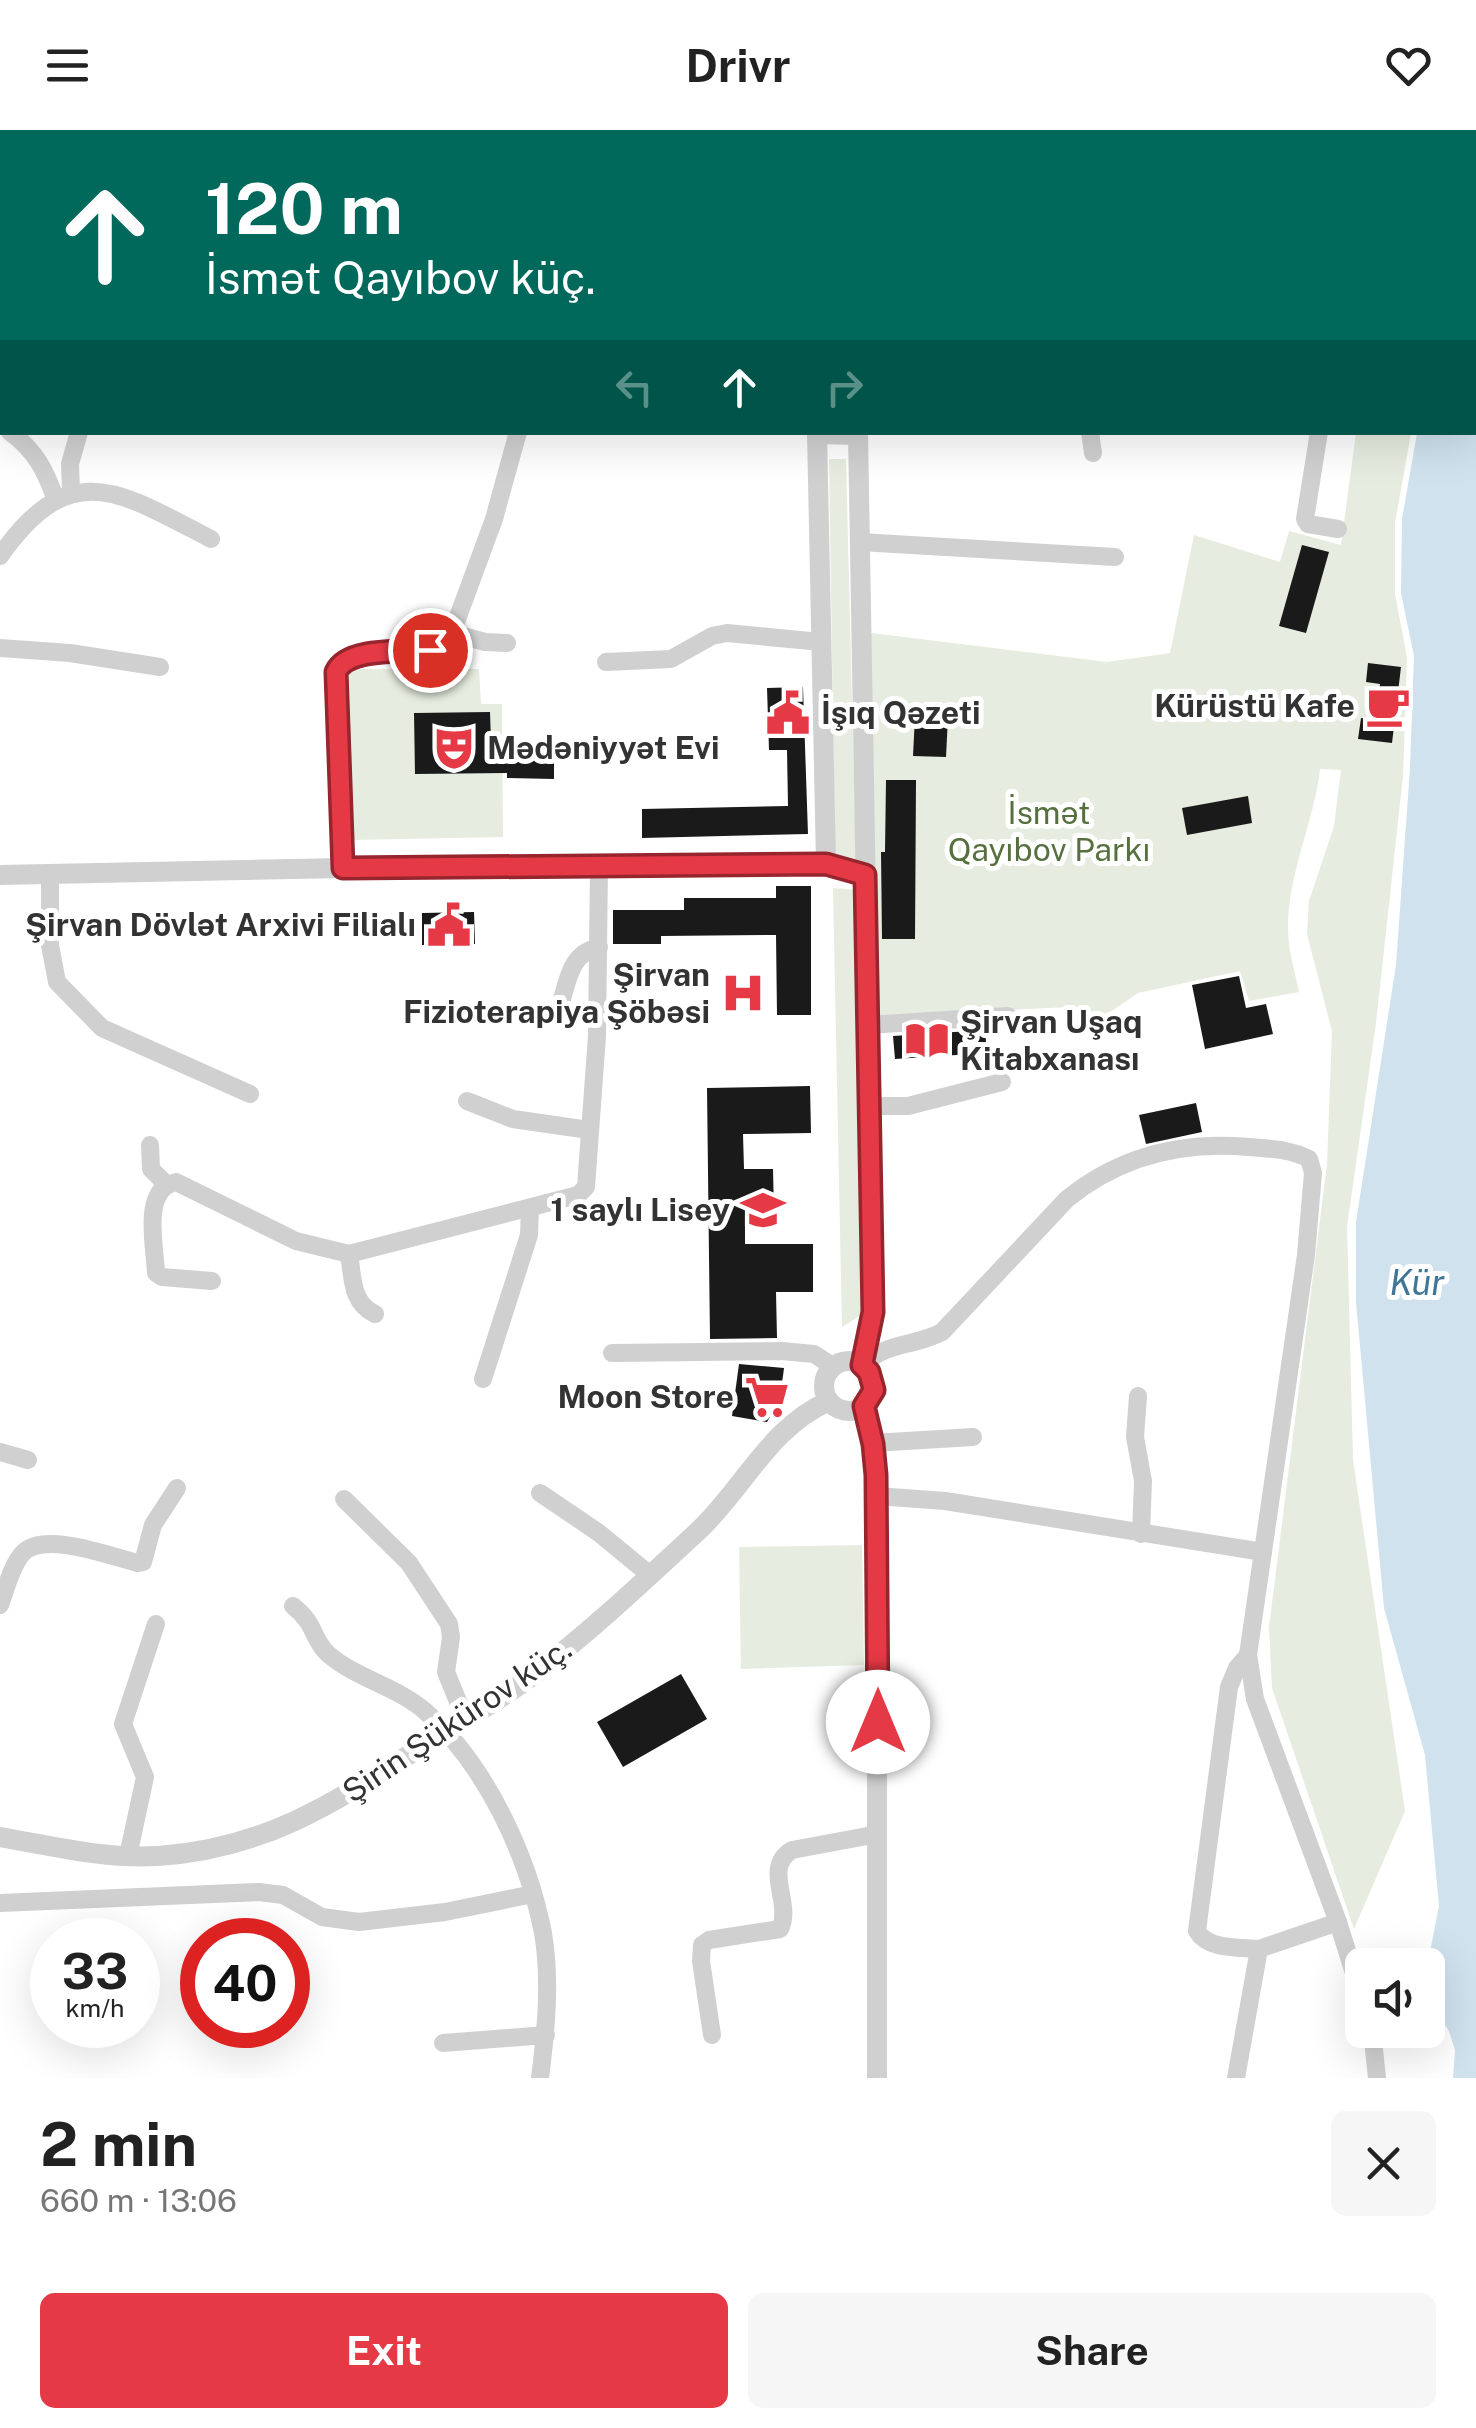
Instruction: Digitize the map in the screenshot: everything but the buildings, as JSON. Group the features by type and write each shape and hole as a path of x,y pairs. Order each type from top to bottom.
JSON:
{"street":[{"path":"14,435 28,446 63,496"},
{"path":"63,496 78,435"},
{"path":"343,868 336,672 341,662 353,656 430,650 443,644 452,632 494,519 517,435"},
{"path":"817,435 826,864"},
{"path":"858,435 873,1312 862,1365"},
{"path":"1090,435 1093,453"},
{"path":"1319,435 1305,519 1308,524 1338,529"},
{"path":"0,556 41,508 63,496 94,490 138,502 211,539"},
{"path":"860,542 1115,557"},
{"path":"452,632 485,642 507,643"},
{"path":"606,662 671,658 712,636 727,633 821,642"},
{"path":"0,648 70,653 160,667"},
{"path":"0,875 826,864 865,875"},
{"path":"212,1281 162,1278 156,1273 154,1206 158,1191 166,1184 176,1182 296,1241 350,1254 578,1195 586,1187 597,1036 599,866"},
{"path":"50,874 50,945 57,982 102,1028 250,1094"},
{"path":"562,999 578,955 599,947"},
{"path":"868,1025 1008,1016"},
{"path":"869,1106 908,1106 1002,1082"},
{"path":"467,1101 512,1119 589,1130"},
{"path":"862,1365 878,1350 942,1332 1067,1199 1120,1164 1156,1152 1212,1144 1293,1151 1309,1160 1310,1214 1248,1655 1255,1699 1346,1948"},
{"path":"150,1145 150,1169 166,1184"},
{"path":"483,1378 529,1235 530,1208"},
{"path":"350,1254 357,1301 375,1314"},
{"path":"612,1353 782,1351 814,1354 834,1367"},
{"path":"842,1362 862,1365 869,1372 874,1390 864,1406 845,1411 829,1402 824,1383 834,1367 842,1362"},
{"path":"1138,1396 1135,1437 1143,1481 1141,1534"},
{"name":"Şirin Şükürov küç.","path":"0,1837 92,1855 201,1850 285,1826 326,1808 534,1674 650,1575 722,1507 783,1430 810,1410 829,1402"},
{"path":"864,1406 873,1444 876,1496 880,2077"},
{"path":"873,1444 973,1437"},
{"path":"0,1452 28,1460"},
{"path":"0,1605 22,1554 42,1543 136,1564 143,1562 153,1525 178,1488"},
{"path":"540,1493 600,1533 650,1575"},
{"path":"876,1496 945,1501 1263,1552"},
{"path":"344,1500 402,1555 449,1624 446,1672 459,1704 470,1716"},
{"path":"293,1606 308,1617 325,1652 407,1698 445,1732 474,1770 500,1816 532,1894 543,1934 546,2035 540,2078"},
{"path":"128,1856 145,1776 123,1724 156,1624"},
{"path":"1248,1655 1236,1668 1229,1687 1197,1931 1202,1939 1213,1944 1259,1949 1338,1922"},
{"path":"712,2035 702,1945 709,1940 780,1929 785,1919 778,1870 782,1856 792,1850 878,1834"},
{"path":"0,1903 259,1892 283,1895 322,1917 360,1922 445,1912 532,1894"},
{"path":"1236,2078 1259,1949"},
{"path":"443,2043 546,2035"},
{"path":"1374,2048 1377,2078"}],"green space":[{"name":"İsmət Qayıbov Parkı","path":"1356,435 1411,435 1395,523 1395,594 1407,658 1403,776 1376,1023 1347,1227 1353,1460 1405,1811 1354,1929 1272,1688 1269,1627 1327,1164 1332,1031 1307,934 1309,901 1334,826 1341,770 1320,769 1292,889 1288,938 1299,992 1249,1001 1240,971 1138,993 1087,1028 1071,1007 875,1016 871,633 1107,662 1170,653 1194,535 1280,562 1289,531 1341,545"},
{"path":"829,459 846,459 856,861 835,854"},
{"path":"347,669 479,669 481,704 502,704 503,837 350,840"},
{"path":"833,888 857,890 864,1313 842,1327"},
{"path":"862,1545 864,1665 741,1669 739,1547"}],"water":[{"name":"Kür","path":"1417,435 1476,435 1476,2078 1453,2078 1455,2050 1445,2025 1445,1948 1431,1948 1439,1906 1425,1755 1384,1608 1356,1302 1356,1222 1396,965 1410,768 1414,656 1401,593 1402,519"}],"place":[{"name":"Kürüstü Kafe","path":"1388,706"},
{"name":"İşıq Qəzeti","path":"788,713"},
{"name":"Mədəniyyət Evi","path":"454,748"},
{"name":"Şirvan Dövlət Arxivi Filialı","path":"449,925"},
{"name":"Şirvan Fizioterapiya Şöbəsi","path":"743,993"},
{"name":"Şirvan Uşaq Kitabxanası","path":"927,1040"},
{"name":"1 saylı Lisey","path":"763,1210"},
{"name":"Moon Store","path":"767,1397"}],"route":[{"path":"430,650 353,656 341,662 336,672 343,868 826,864 865,875 873,1312 862,1365 873,1380 874,1390 864,1406 876,1475 878,1722"}]}
